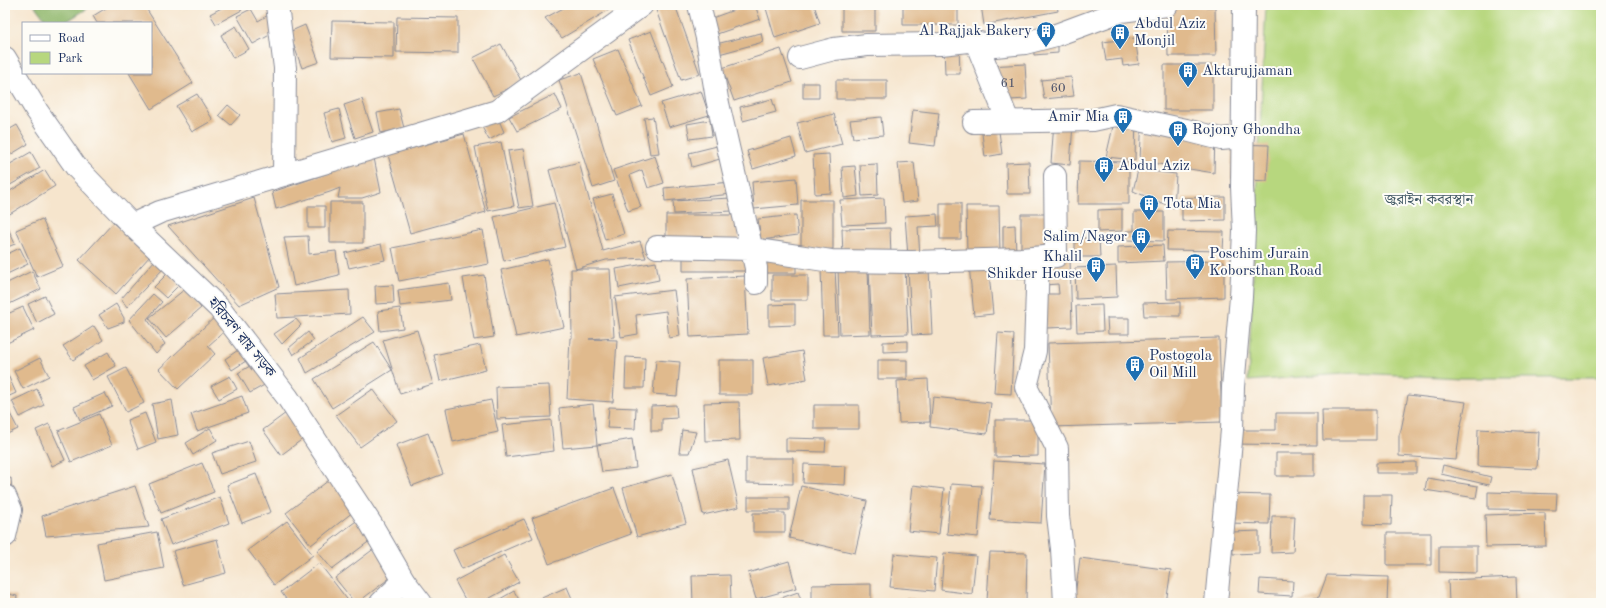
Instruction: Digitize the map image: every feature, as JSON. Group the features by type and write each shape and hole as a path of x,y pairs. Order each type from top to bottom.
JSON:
{"street":[{"path":"277,5 285,68 284,175"},
{"path":"132,225 160,212 497,112 642,5"},
{"path":"699,5 707,38 718,99 756,268 756,283"},
{"path":"800,58 834,49 866,45 896,46 969,41 995,46 1025,43 1056,35 1120,8 1167,5"},
{"path":"1216,603 1232,430 1233,387 1241,297 1244,231 1242,138 1244,5"},
{"path":"976,42 1008,121"},
{"name":"হরিচরণ রায় সড়ক","path":"5,58 37,112 76,167 132,225 219,308 288,398 367,518 404,581 420,603"},
{"path":"974,122 1094,120 1116,115 1221,139 1242,138"},
{"path":"657,247 752,249 832,261 912,262 1038,258 1056,256 1055,176"},
{"path":"1038,258 1035,351 1026,387 1057,448 1058,516 1062,548 1064,603"},
{"path":"5,496 11,510 5,536"},
{"path":"381,603 404,581"}],"green space":[{"path":"34,5 93,5 66,22 47,22"},
{"name":"জুরাইন কবরস্থান","path":"1266,5 1601,5 1601,378 1461,378 1356,373 1248,381"}],"building":[{"path":"111,5 144,5 193,83 151,109 130,74 152,74 152,22 96,22 93,16"},
{"path":"227,5 240,5 242,10 216,24 210,14"},
{"path":"453,5 476,5 476,6 454,9"},
{"path":"569,5 617,5 562,38 545,18"},
{"path":"675,5 700,74 681,80 656,10"},
{"path":"748,5 755,5 760,19 717,34 712,18"},
{"path":"765,5 814,5 820,23 775,38"},
{"path":"981,5 1057,5 1058,11 984,25"},
{"path":"842,6 875,6 875,31 842,31"},
{"path":"903,6 958,6 958,25 903,25"},
{"path":"1167,7 1215,7 1216,56 1168,56"},
{"path":"251,9 258,21 270,14 279,30 253,44 237,16"},
{"path":"397,17 458,18 458,53 396,52"},
{"path":"332,21 394,22 394,58 331,57"},
{"path":"305,25 319,62 302,68 289,32"},
{"path":"236,26 249,49 233,58 221,35"},
{"path":"651,31 673,87 651,96 628,40"},
{"path":"761,33 763,42 719,54 716,44"},
{"name":"Abdul Aziz Monjil","path":"1135,38 1139,64 1123,66 1122,59 1106,61 1103,42"},
{"name":"Al Rajjak Bakery","path":"1058,41 1058,53 1034,55 1033,43"},
{"path":"501,44 522,82 493,96 473,58"},
{"path":"944,46 959,46 960,74 945,74"},
{"path":"618,49 642,106 617,116 593,59"},
{"path":"781,49 792,82 734,101 722,68"},
{"path":"1025,64 1027,99 992,101 989,66"},
{"name":"Aktarujjaman","path":"1164,65 1213,65 1213,110 1164,110"},
{"path":"581,73 614,181 593,188 559,80"},
{"path":"1071,77 1074,96 1044,99 1041,80"},
{"path":"836,80 887,80 887,99 836,99"},
{"path":"803,83 819,83 819,98 803,98"},
{"path":"701,91 709,115 669,127 661,103"},
{"path":"197,94 213,120 192,132 176,106"},
{"path":"555,94 562,109 517,131 509,117"},
{"path":"362,99 373,132 355,138 344,105"},
{"path":"772,99 776,112 743,121 740,107"},
{"path":"228,105 240,115 231,125 219,115"},
{"path":"339,109 346,138 332,142 324,113"},
{"path":"399,109 404,128 381,133 377,113"},
{"name":"Amir Mia","path":"1117,109 1136,111 1135,160 1106,157"},
{"path":"913,110 939,113 935,146 909,143"},
{"name":"Rojony Ghondha","path":"1142,113 1215,133 1214,173 1140,161"},
{"path":"834,114 842,144 805,153 797,123"},
{"path":"653,117 659,153 650,154 644,118"},
{"path":"881,117 883,135 853,138 850,120"},
{"path":"498,118 504,132 489,140 482,127"},
{"path":"710,120 712,136 690,139 687,124"},
{"path":"1054,122 1073,124 1070,165 1051,163"},
{"path":"998,124 1002,154 985,157 981,126"},
{"path":"17,125 28,144 10,155 5,147 5,132"},
{"path":"464,134 486,212 410,233 388,155"},
{"path":"791,138 796,156 753,169 747,151"},
{"path":"501,142 514,206 488,211 475,147"},
{"path":"1232,144 1269,145 1267,181 1231,179"},
{"path":"717,146 720,159 692,167 689,153"},
{"path":"523,149 533,206 519,208 508,151"},
{"path":"31,152 40,168 5,188 5,167"},
{"path":"829,154 831,193 815,194 813,155"},
{"path":"655,156 664,183 648,188 642,170 630,175 641,207 628,211 613,170"},
{"path":"374,158 381,192 362,198 338,198 340,188 276,209 272,192"},
{"name":"Abdul Aziz","path":"1079,161 1129,162 1129,204 1078,204"},
{"path":"579,162 603,251 640,241 646,258 606,260 576,269 549,170"},
{"path":"914,162 918,201 902,203 898,163"},
{"path":"1029,162 1030,194 1007,194 1006,163"},
{"path":"877,164 878,195 862,196 860,165"},
{"path":"855,166 858,196 844,198 842,167"},
{"path":"45,170 55,186 8,215 5,210 5,194"},
{"path":"1138,170 1176,174 1174,208 1133,191"},
{"path":"796,178 798,205 754,209 752,182"},
{"path":"731,182 732,194 665,201 664,188"},
{"path":"612,194 624,234 605,240 593,199"},
{"path":"1225,197 1225,220 1182,221 1182,198"},
{"path":"254,198 279,287 239,305 168,226"},
{"path":"731,198 732,211 674,214 673,201"},
{"path":"884,198 885,223 842,225 840,200"},
{"path":"801,200 833,200 833,249 801,250"},
{"path":"330,202 363,202 363,243 330,243"},
{"path":"554,203 565,247 504,261 494,217"},
{"path":"940,203 961,203 961,239 940,239"},
{"path":"308,206 325,206 325,228 308,228"},
{"path":"966,206 999,206 1000,253 967,254"},
{"path":"1122,209 1122,231 1098,232 1098,210"},
{"name":"Tota Mia","path":"1134,212 1164,212 1164,241 1126,240 1126,231 1134,231"},
{"path":"937,214 938,226 918,227 920,256 908,257 905,216"},
{"path":"1021,214 1052,214 1051,251 1021,250"},
{"path":"666,215 739,215 739,241 666,241"},
{"path":"796,215 798,235 761,240 758,219"},
{"path":"42,219 63,266 37,277 16,230"},
{"path":"113,223 150,256 116,294 79,260"},
{"path":"1015,225 1016,255 1003,255 1003,226"},
{"path":"8,228 15,244 5,248 5,229"},
{"path":"890,228 891,256 843,257 842,229"},
{"path":"483,230 489,264 399,281 392,248"},
{"path":"1168,231 1224,232 1223,251 1167,250"},
{"path":"308,236 309,254 336,251 339,275 294,286 284,237"},
{"path":"1075,238 1099,238 1100,257 1075,257"},
{"path":"381,244 385,260 349,268 345,253"},
{"name":"Salim/Nagor","path":"1163,245 1164,261 1118,263 1118,247"},
{"path":"20,248 28,264 5,275 5,255"},
{"path":"683,255 746,255 746,271 683,271"},
{"path":"764,258 796,258 796,273 764,273"},
{"path":"1070,258 1072,327 1046,328 1044,294 1059,294 1058,284 1044,285 1043,259"},
{"path":"548,259 564,327 516,337 501,270"},
{"path":"155,260 164,268 127,307 121,299"},
{"name":"Poschim Jurain Koborsthan Road","path":"1224,261 1224,297 1167,299 1166,262"},
{"path":"656,262 659,280 619,288 616,269"},
{"path":"988,263 993,314 974,316 969,265"},
{"path":"1035,264 1036,279 1018,279 1018,265"},
{"name":"Khalil Shikder House","path":"1116,266 1117,297 1076,299 1075,268"},
{"path":"821,267 835,267 838,335 823,335"},
{"path":"905,267 908,334 872,335 869,269"},
{"path":"868,268 870,334 840,335 838,269"},
{"path":"571,269 610,269 614,337 589,339 617,340 613,402 567,399 570,338 572,338"},
{"path":"929,269 932,334 912,335 908,270"},
{"path":"32,271 41,289 5,306 5,284"},
{"path":"168,273 179,285 166,298 154,287"},
{"path":"484,275 494,337 474,340 463,278"},
{"path":"772,275 808,275 808,300 772,300"},
{"path":"745,276 748,334 690,337 687,279"},
{"path":"449,283 451,300 400,306 398,290"},
{"path":"393,285 394,303 376,304 375,286"},
{"path":"185,289 201,308 166,338 149,318"},
{"path":"349,290 350,314 277,318 275,294"},
{"path":"674,290 680,336 669,338 666,311 636,315 638,334 621,337 615,297"},
{"path":"153,294 162,302 147,319 165,344 156,354 129,320"},
{"path":"45,296 54,314 37,323 28,304"},
{"path":"1180,302 1180,316 1144,316 1143,303"},
{"path":"116,304 124,318 124,322 108,328 99,315"},
{"path":"795,304 795,325 769,326 769,305"},
{"path":"1102,305 1103,331 1077,332 1076,306"},
{"path":"23,307 34,330 5,344 5,315"},
{"path":"400,308 403,328 380,331 378,311"},
{"path":"216,316 228,328 208,346 215,354 178,389 159,369"},
{"path":"363,317 375,332 307,373 300,358"},
{"path":"1107,318 1129,318 1129,334 1108,334"},
{"path":"296,319 301,325 282,344 274,334"},
{"path":"94,326 103,340 73,360 63,346"},
{"path":"417,330 433,384 400,394 383,340"},
{"path":"308,332 314,340 293,355 289,348"},
{"path":"998,333 1014,334 1011,394 994,393"},
{"name":"Postogola Oil Mill","path":"1219,338 1222,422 1051,427 1048,343"},
{"path":"908,341 908,351 883,352 883,342"},
{"path":"374,342 392,370 332,408 314,379"},
{"path":"480,345 486,370 440,381 434,355"},
{"path":"241,348 249,359 232,370 225,359"},
{"path":"802,351 807,379 768,386 763,358"},
{"path":"108,352 116,366 92,380 84,366"},
{"path":"626,357 645,358 644,388 625,388"},
{"path":"40,358 49,376 23,389 14,371"},
{"path":"656,360 680,362 677,396 653,394"},
{"path":"719,360 753,360 753,395 719,395"},
{"path":"878,360 907,360 907,379 878,379"},
{"path":"255,363 268,383 250,393 238,373"},
{"path":"126,368 144,403 126,412 108,377"},
{"path":"7,373 16,393 5,398 5,374"},
{"path":"230,376 237,389 219,399 211,386"},
{"path":"928,379 930,422 899,423 897,381"},
{"path":"549,385 551,417 497,419 496,387"},
{"path":"37,389 44,405 20,417 12,401"},
{"path":"373,389 397,421 360,447 336,415"},
{"path":"105,393 112,406 80,420 74,407"},
{"path":"1408,395 1466,402 1456,460 1399,456 1399,435"},
{"path":"242,396 248,413 197,431 191,414"},
{"path":"933,397 991,403 987,434 930,427"},
{"path":"172,400 178,435 158,439 152,404"},
{"path":"491,400 498,432 453,442 446,409"},
{"path":"739,402 740,440 705,441 704,403"},
{"path":"5,404 18,429 5,435"},
{"path":"593,404 597,445 563,448 559,408"},
{"path":"676,405 677,418 662,419 662,431 651,431 651,406"},
{"path":"814,405 859,405 859,429 814,429"},
{"path":"609,407 636,408 635,429 607,428"},
{"path":"1322,410 1376,410 1376,440 1323,440"},
{"path":"145,413 156,442 138,449 127,420"},
{"path":"286,413 304,438 281,455 263,430"},
{"path":"1276,413 1317,413 1317,445 1232,444 1232,430 1276,430"},
{"path":"99,414 112,445 71,462 58,431"},
{"path":"551,420 554,451 506,457 502,425"},
{"path":"995,420 1038,420 1038,456 995,457"},
{"path":"49,424 65,460 52,466 36,430"},
{"path":"210,428 217,440 193,455 186,443"},
{"path":"1478,429 1539,432 1537,469 1477,466"},
{"path":"682,430 696,432 689,453 679,453"},
{"path":"428,433 443,474 412,486 396,445"},
{"path":"786,438 826,439 825,452 786,451"},
{"path":"632,439 636,468 602,472 597,445"},
{"path":"249,441 256,462 220,474 212,453"},
{"path":"1276,453 1314,453 1314,476 1276,476"},
{"path":"746,458 793,458 793,484 746,483"},
{"path":"728,460 739,507 703,515 693,468"},
{"path":"994,461 1045,464 1041,523 990,520"},
{"path":"1416,462 1416,473 1376,473 1376,463"},
{"path":"202,463 214,492 161,513 149,484"},
{"path":"804,464 846,466 845,485 803,483"},
{"path":"1443,465 1491,477 1489,485 1441,474"},
{"path":"256,474 271,512 242,523 227,485"},
{"path":"672,474 686,523 637,537 623,488"},
{"path":"333,477 358,508 311,545 286,513"},
{"path":"11,478 13,502 5,503 5,479"},
{"path":"1427,478 1478,486 1476,498 1425,490"},
{"path":"951,484 982,486 978,537 947,534"},
{"path":"913,485 944,489 939,534 908,531"},
{"path":"135,486 149,527 46,536 42,516"},
{"path":"801,486 867,501 855,553 789,538"},
{"path":"614,488 631,534 549,564 532,518"},
{"path":"1488,492 1557,494 1556,510 1488,509"},
{"path":"1229,494 1270,495 1269,524 1228,523"},
{"path":"1363,495 1392,495 1391,525 1363,524"},
{"path":"220,497 229,523 171,545 161,519"},
{"path":"748,497 789,497 789,510 748,510"},
{"path":"753,513 785,513 785,532 753,532"},
{"path":"1545,513 1546,546 1486,547 1485,515"},
{"path":"1272,516 1295,516 1293,552 1271,553"},
{"path":"360,518 375,537 332,569 317,551"},
{"path":"524,519 533,538 462,569 453,550"},
{"path":"287,521 313,555 274,585 248,550"},
{"path":"1259,531 1259,553 1233,554 1232,532"},
{"path":"157,532 164,568 104,580 97,543"},
{"path":"1387,533 1431,533 1431,565 1387,565"},
{"path":"217,539 226,573 183,585 173,551"},
{"path":"1439,546 1477,546 1477,573 1439,572"},
{"path":"375,548 395,574 355,603 335,578"},
{"path":"990,552 1027,553 1026,602 987,601"},
{"path":"944,553 976,556 972,594 941,590"},
{"path":"894,554 937,558 934,591 890,587"},
{"path":"504,555 519,582 481,603 467,603 455,581"},
{"path":"1080,558 1171,570 1166,603 1074,603"},
{"path":"789,561 796,588 756,599 748,573"},
{"path":"319,563 350,603 289,603 281,592"},
{"path":"730,575 731,603 693,603 692,576"},
{"path":"1327,575 1388,577 1387,603 1298,603 1319,597"},
{"path":"1516,577 1517,603 1449,603 1448,580"},
{"path":"1260,579 1293,581 1292,596 1259,594"},
{"path":"871,584 871,603 812,603 812,585"},
{"path":"567,587 574,603 539,603 537,600"},
{"path":"514,591 521,603 493,603"},
{"path":"798,592 802,603 767,603"},
{"path":"5,593 17,596 16,603 5,603"},
{"path":"907,598 932,602 932,603 907,603"}],"place":[{"name":"Al Rajjak Bakery","path":"1046,48"},
{"name":"Abdul Aziz Monjil","path":"1120,50"},
{"name":"Aktarujjaman","path":"1188,88"},
{"name":"Amir Mia","path":"1123,134"},
{"name":"Rojony Ghondha","path":"1178,147"},
{"name":"Abdul Aziz","path":"1104,183"},
{"name":"Tota Mia","path":"1149,221"},
{"name":"Salim/Nagor","path":"1141,254"},
{"name":"Poschim Jurain Koborsthan Road","path":"1195,280"},
{"name":"Khalil Shikder House","path":"1096,283"},
{"name":"Postogola Oil Mill","path":"1135,382"}]}
